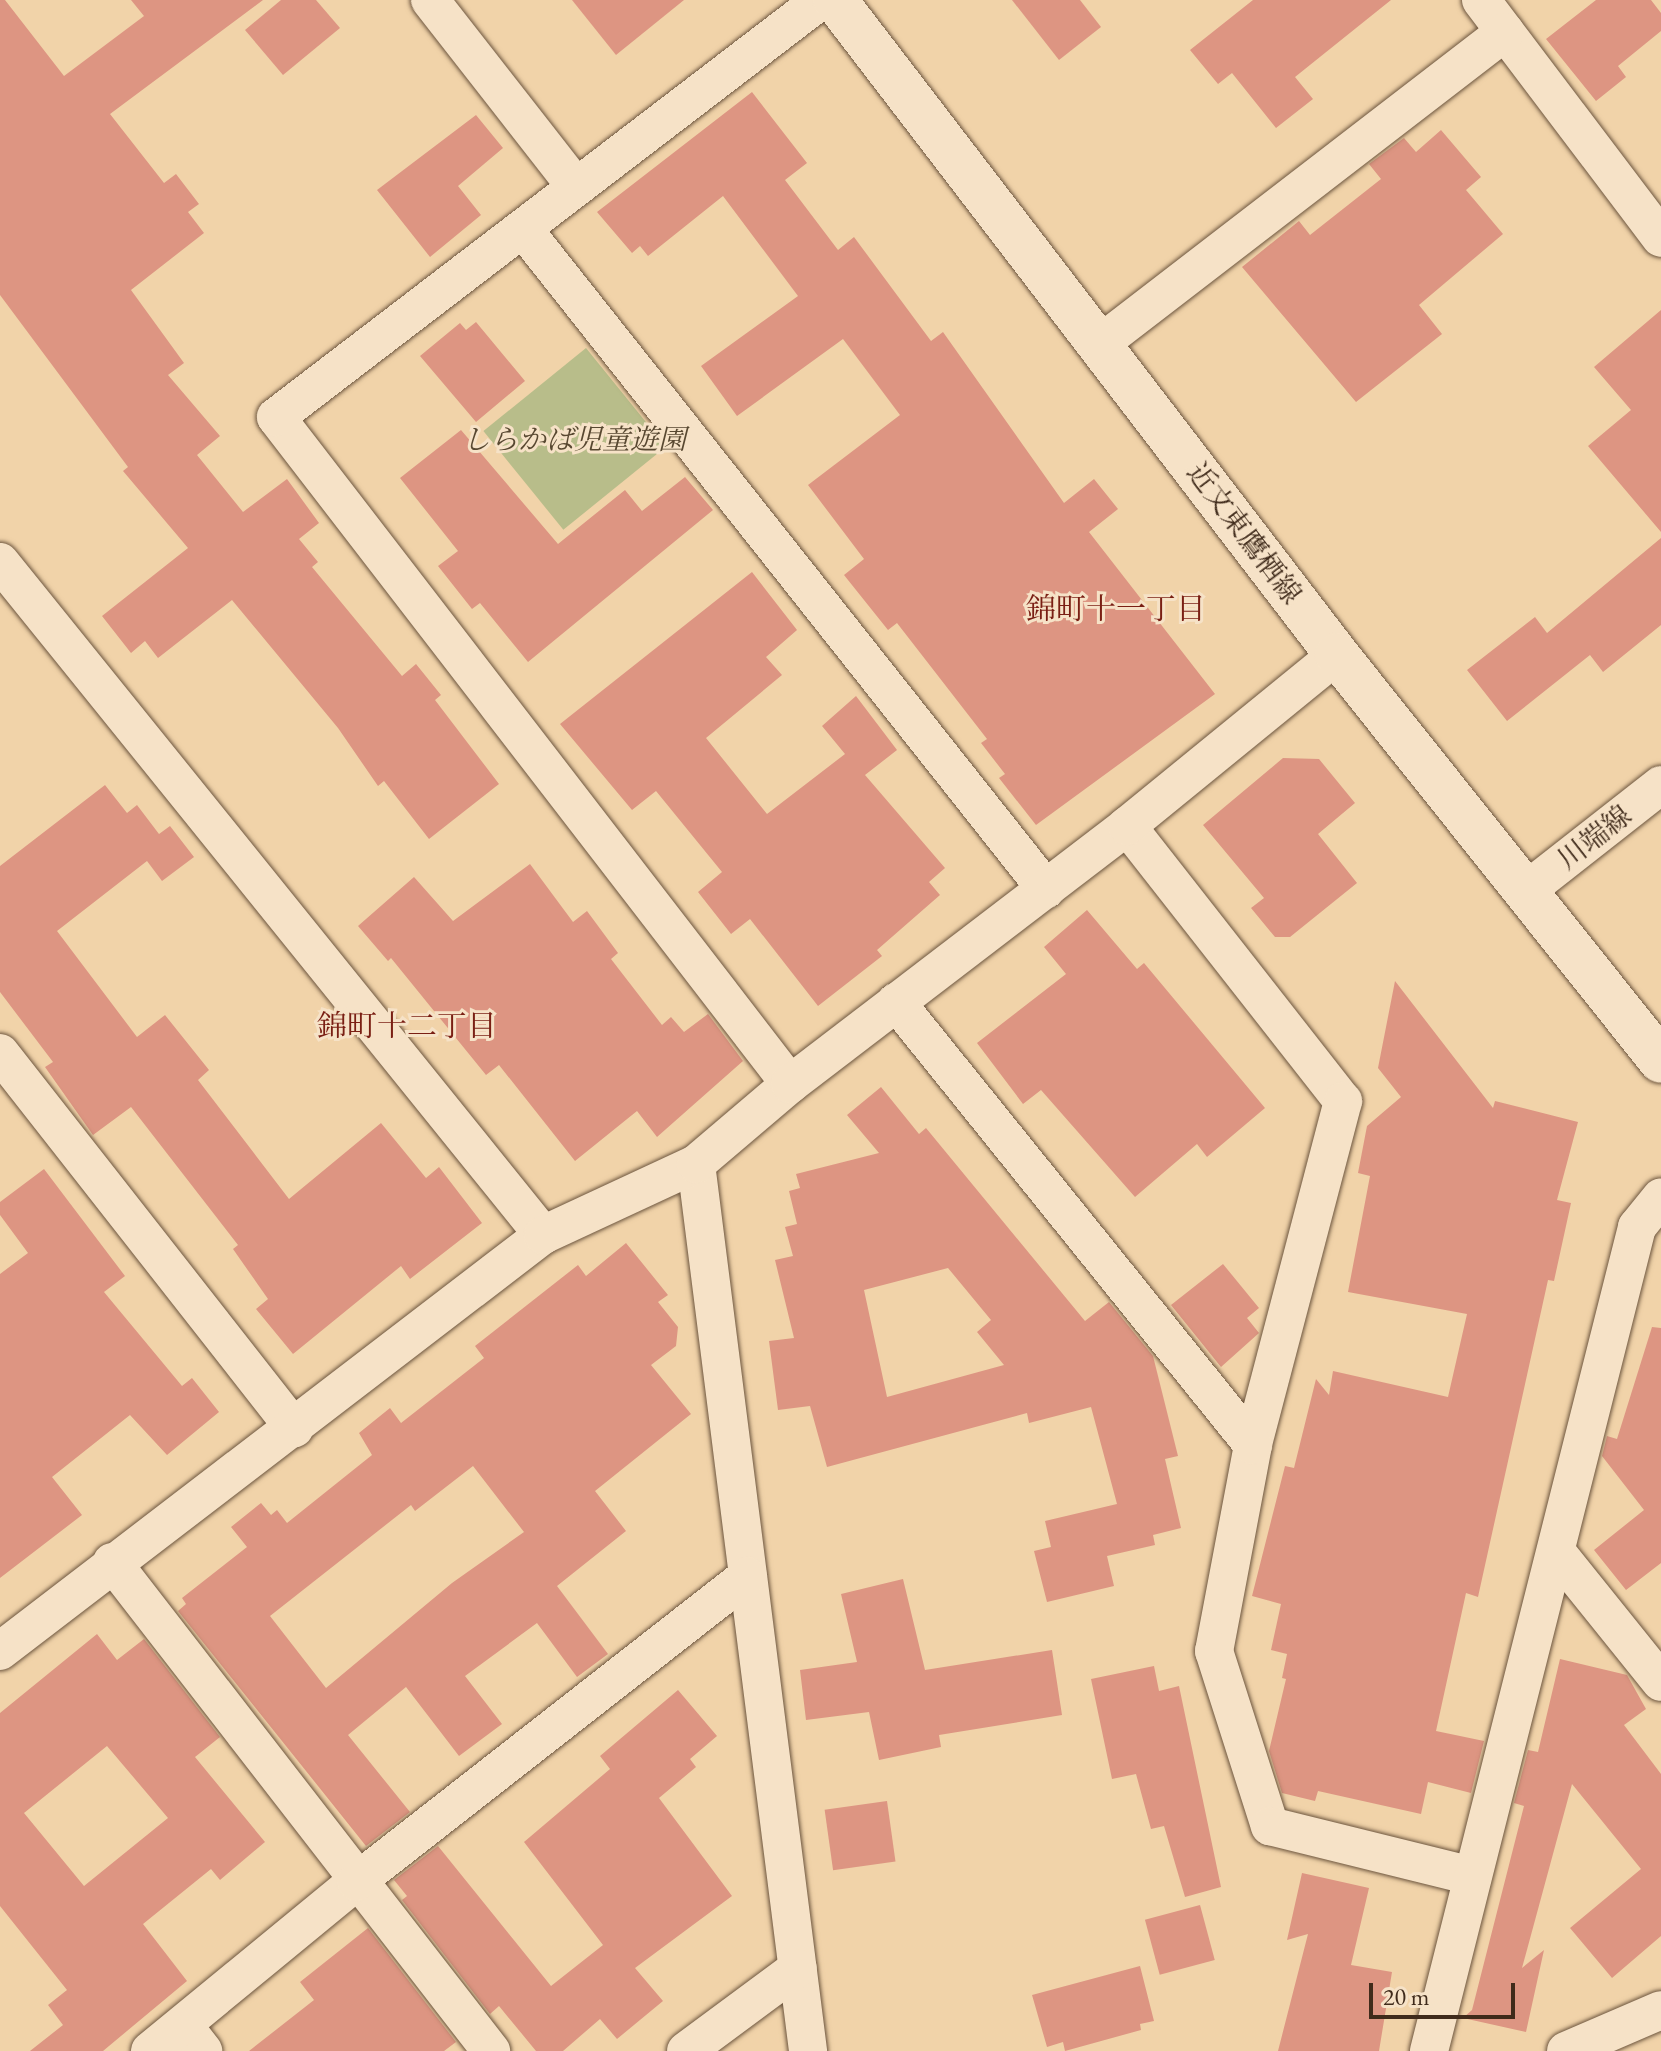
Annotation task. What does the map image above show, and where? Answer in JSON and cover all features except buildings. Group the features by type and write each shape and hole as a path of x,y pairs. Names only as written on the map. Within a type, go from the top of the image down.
{"street":[{"path":"430,0 576,187"},
{"path":"790,1084 276,417 821,0"},
{"name":"近文東鷹栖線","path":"835,0 1101,343 1337,655 1661,1061"},
{"path":"1481,0 1661,238"},
{"path":"1101,343 1505,32"},
{"path":"524,230 1046,889"},
{"path":"0,562 543,1235"},
{"path":"1,1647 294,1428 543,1235 696,1164 790,1084 1127,826 1337,655"},
{"name":"川端線","path":"1527,890 1661,785"},
{"path":"1127,826 1343,1101 1253,1445 1214,1651 1270,1826 1472,1876"},
{"path":"896,1002 1253,1445"},
{"path":"0,1053 294,1428"},
{"path":"696,1164 808,2051"},
{"path":"1429,2051 1558,1554 1637,1227 1661,1197"},
{"path":"1558,1554 1661,1682"},
{"path":"112,1562 356,1882 491,2051"},
{"path":"150,2051 193,2038 356,1882 748,1576"},
{"path":"686,2051 798,1968"},
{"path":"1566,2051 1661,2010"}],"green space":[{"name":"しらかば児童遊園","path":"586,348 666,447 563,530 483,431"}],"district":[{"name":"錦町十一丁目","path":"1116,609"},
{"name":"錦町十二丁目","path":"407,1026"}]}
